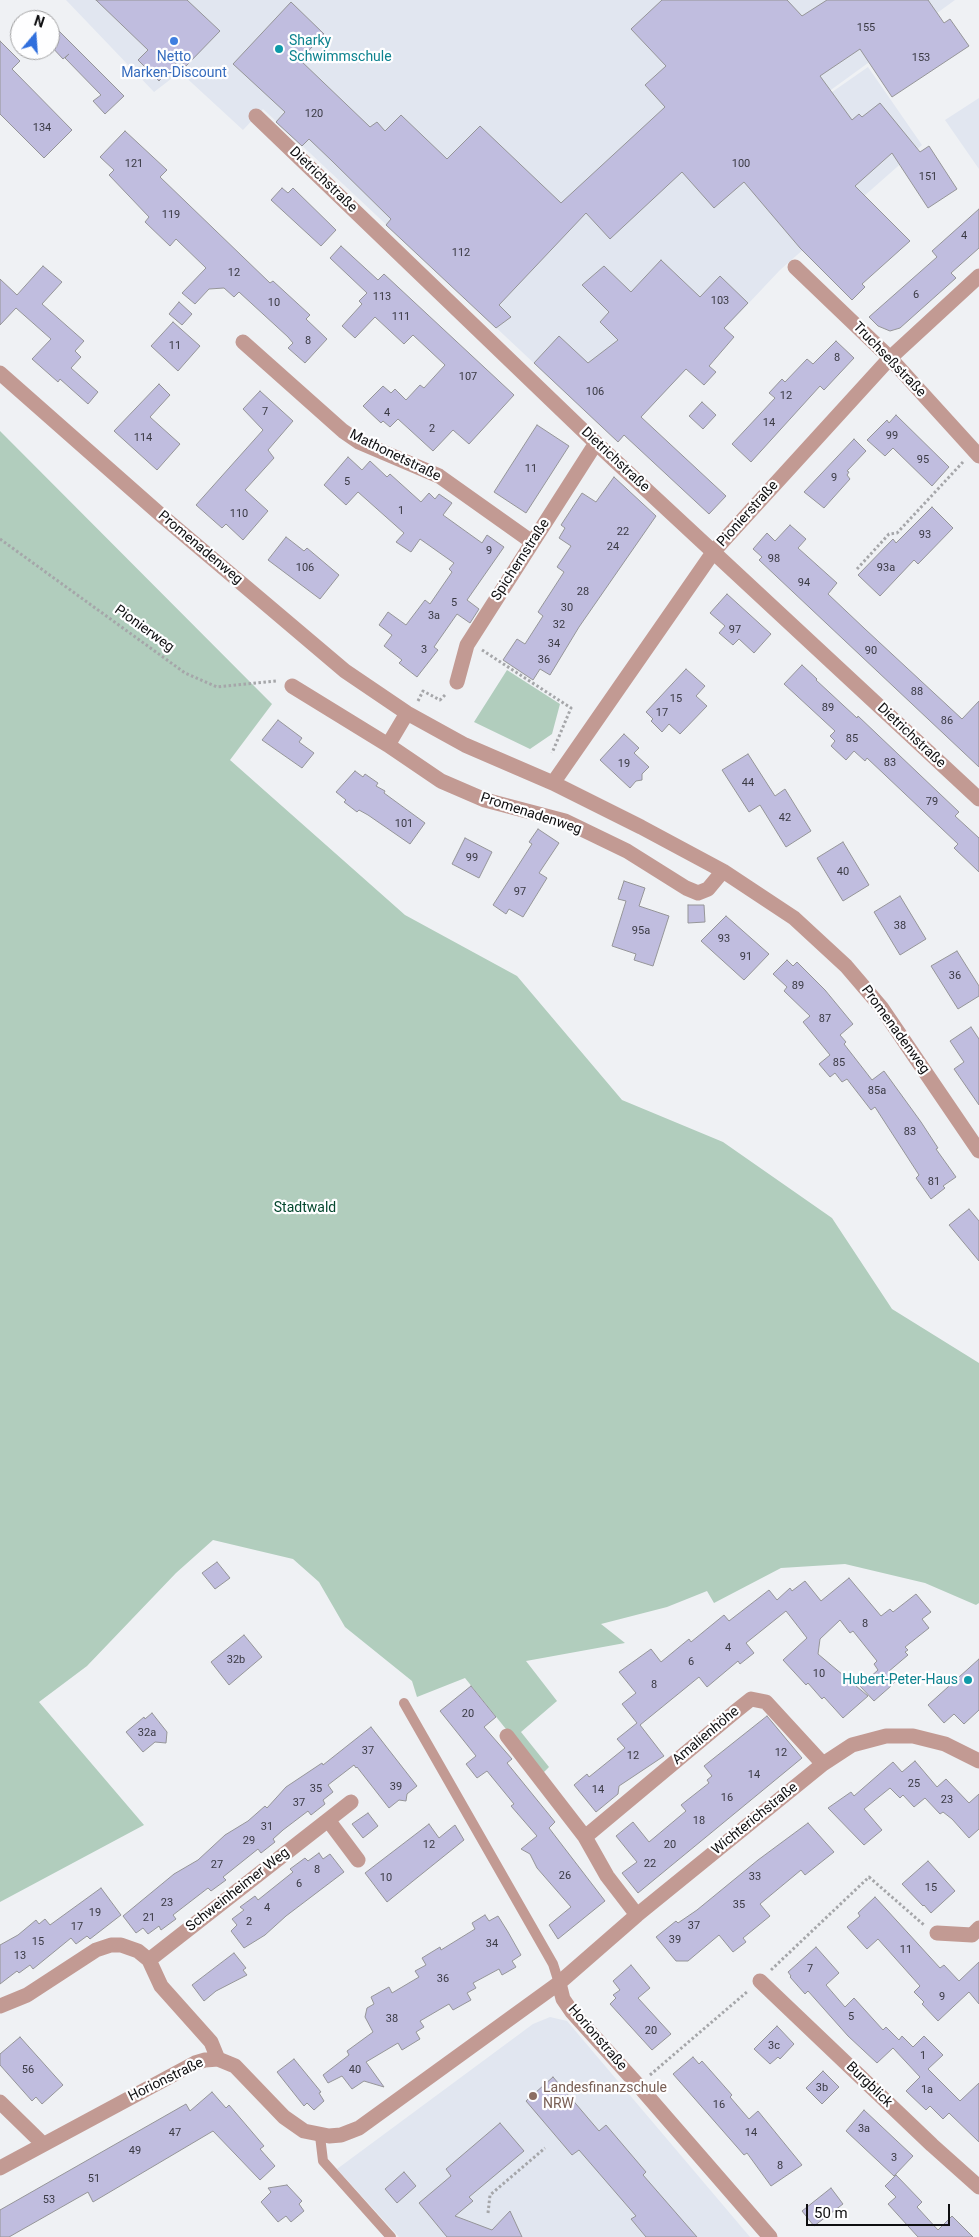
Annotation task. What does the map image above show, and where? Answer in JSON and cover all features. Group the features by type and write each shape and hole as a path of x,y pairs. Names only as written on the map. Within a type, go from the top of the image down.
{"street":[{"name":"Dietrichstraße","path":"256,116 596,443 979,799"},
{"name":"Truchseßstraße","path":"796,267 890,358 976,453"},
{"name":"Pionierstraße","path":"553,783 714,551 890,358 979,276"},
{"name":"Mathonetstraße","path":"243,342 343,431 359,442 439,476 532,542"},
{"name":"Promenadenweg","path":"0,373 162,516 345,671 409,714 465,745 553,783 641,827 723,871 794,918 846,966 881,1007 979,1151"},
{"name":"Spichernstraße","path":"457,682 467,645 596,443"},
{"name":"Promenadenweg","path":"292,686 388,745 441,782 485,800 564,821 627,851 686,888 698,893 708,889 723,871"},
{"path":"388,745 409,714"},
{"name":"Amalienhöhe","path":"585,1837 751,1699 766,1702 824,1764"},
{"path":"507,1736 585,1837 607,1876 637,1915"},
{"name":"Wichterichstraße","path":"559,1983 637,1915 824,1764 852,1746 886,1736 913,1736 945,1744 979,1761"},
{"name":"Schweinheimer Weg","path":"149,1960 351,1802"},
{"path":"328,1820 358,1860"},
{"path":"938,1933 972,1934 979,1928"},
{"path":"0,2006 27,1995 102,1948 121,1945 138,1951 149,1960 161,1986 211,2042 218,2059"},
{"name":"Burgblick","path":"760,1981 932,2146 979,2187"},
{"name":"Horionstraße","path":"0,2168 195,2063 218,2059 235,2066 284,2117 304,2131 320,2136 341,2135 359,2128 559,1983 563,1999 572,2012 638,2084 770,2237"},
{"path":"0,2102 43,2144"}],"lane":[{"path":"404,1703 553,1964 559,1983"},
{"path":"320,2136 323,2161 391,2237"}],"path":[{"path":"857,569 890,534 897,533 976,453"},
{"name":"Pionierweg","path":"0,539 185,673 217,687 278,681 292,686"},
{"path":"467,645 481,649 572,708 549,759 564,767"},
{"path":"409,714 423,691 440,700 457,682"},
{"path":"638,2084 760,1981 869,1877 923,1924"},
{"path":"488,2213 490,2195 545,2148"}],"shaded area":[{"path":"66,0 955,0 730,163 868,67 922,145 780,270 618,442 263,109 243,130 180,72 154,92"},
{"path":"979,98 979,169 945,120"},
{"name":"Landesfinanzschule NRW","path":"550,2017 567,2021 750,2237 399,2237 337,2169 533,2024"}],"green space":[{"name":"Stadtwald","path":"0,431 272,704 230,760 405,915 517,976 622,1100 723,1142 832,1218 892,1309 979,1363 979,1603 976,1605 925,1583 845,1564 781,1568 714,1603 707,1591 667,1607 601,1624 625,1643 526,1661 557,1701 521,1732 549,1767 542,1774 465,1678 417,1697 412,1681 345,1627 319,1582 293,1559 213,1540 176,1573 87,1666 39,1702 144,1825 0,1902"},
{"path":"507,670 560,704 552,734 530,749 474,722"}],"building":[{"name":"Netto Marken-Discount","path":"96,0 187,0 220,31 186,66 179,60 159,81 138,60 148,50"},
{"path":"662,0 787,0 802,16 827,0 928,0 944,23 950,19 969,46 892,97 860,49 820,76 852,120 859,114 862,117 880,103 920,152 929,146 957,189 928,208 892,153 855,186 910,241 862,284 865,287 852,300 800,248 744,182 714,208 682,172 610,239 586,213 499,305 511,317 496,328 386,225 391,219 309,139 302,146 276,122 285,112 233,64 291,2 324,34 300,60 370,127 377,122 385,131 401,115 447,159 480,126 561,203 665,107 645,85 666,66 631,29"},
{"path":"60,32 124,96 105,114 93,101 101,95 65,58 69,54 63,59 60,56"},
{"path":"0,41 10,51 10,60 20,61 12,69 72,130 44,158 0,114"},
{"path":"125,131 167,170 160,177 270,283 273,281 310,315 306,319 327,339 305,363 288,348 293,343 288,337 239,292 234,297 224,288 209,289 195,304 182,293 206,268 176,239 170,246 145,222 149,217 109,175 114,170 100,157"},
{"path":"282,188 288,193 293,188 336,230 321,246 271,200"},
{"path":"979,209 979,248 951,273 956,278 900,328 890,331 878,326 869,317 937,257 932,251"},
{"path":"341,246 378,280 384,274 514,395 469,444 453,430 433,451 398,419 390,427 383,421 381,423 363,406 383,386 391,393 395,389 406,400 420,385 424,388 445,365 413,335 404,344 375,317 355,338 342,326 362,304 359,301 367,293 330,258"},
{"path":"661,260 700,297 720,276 748,303 724,328 734,337 709,366 716,372 704,385 686,369 641,417 726,496 709,514 624,435 618,442 534,363 559,336 588,363 618,340 600,322 609,312 582,285 604,266 631,292"},
{"path":"43,266 62,282 42,304 84,341 75,351 81,357 71,368 98,392 88,404 60,379 58,382 32,359 51,339 16,308 0,325 0,279 17,295"},
{"path":"179,302 192,314 182,325 169,314"},
{"path":"173,322 200,346 178,371 151,346"},
{"path":"836,341 854,358 824,390 820,386 751,462 732,444 775,398 769,393 782,379 785,382 807,359 813,364"},
{"path":"159,384 170,395 150,417 180,444 157,470 114,431"},
{"path":"260,391 293,421 268,450 274,458 245,490 268,511 243,540 226,524 222,528 196,505 263,430 243,409"},
{"path":"702,402 716,415 703,429 689,416"},
{"path":"896,415 949,467 932,486 893,448 885,456 867,440 887,420 889,423"},
{"path":"537,425 569,446 526,513 494,492"},
{"path":"854,439 866,451 847,471 849,472 847,475 850,479 824,508 804,492"},
{"path":"348,457 362,470 370,461 387,477 390,474 421,502 429,493 435,499 439,494 452,503 443,515 482,543 487,535 504,547 467,600 479,609 470,623 457,614 434,647 438,650 417,677 399,663 402,660 384,646 392,635 379,625 388,612 406,625 425,600 430,604 452,572 449,569 454,563 420,539 411,552 396,542 404,533 358,492 346,505 324,485"},
{"path":"614,477 656,516 579,627 550,675 540,669 533,680 503,660 517,639 525,644 543,616 538,612 564,572 557,567 571,546 559,538 565,528 561,525 582,493 596,502"},
{"path":"932,507 953,528 918,564 914,560 880,596 858,575 893,539 896,543"},
{"path":"790,525 806,539 798,548 837,583 828,594 865,629 962,719 979,701 979,767 759,560 762,557 753,549 767,533 775,541"},
{"path":"286,537 304,551 307,548 339,575 320,599 268,560"},
{"path":"727,594 771,634 754,653 739,639 733,645 719,633 725,626 710,613"},
{"path":"802,665 959,812 955,816 979,838 979,872 954,848 958,844 867,758 865,761 854,751 846,760 831,746 835,741 830,736 835,731 784,684"},
{"path":"686,669 705,686 696,696 707,706 680,734 669,724 662,732 651,721 653,719 646,712"},
{"path":"278,720 302,738 299,742 314,753 302,768 262,740"},
{"path":"624,734 639,748 634,753 649,767 642,774 642,780 636,781 630,788 600,760"},
{"path":"748,754 775,796 785,789 811,831 786,847 760,805 749,812 722,770"},
{"path":"355,771 363,777 365,774 378,783 376,786 385,791 384,793 425,823 410,844 368,815 359,810 357,812 344,802 346,800 336,792"},
{"path":"538,829 559,843 539,873 547,878 523,917 509,909 506,914 493,905 532,844 529,842"},
{"path":"465,838 492,852 479,878 452,864"},
{"path":"843,842 869,885 843,901 817,858"},
{"path":"624,881 645,888 639,906 669,916 653,966 634,960 636,954 612,946 626,901 618,899"},
{"path":"900,896 926,939 900,955 874,912"},
{"path":"688,905 704,905 705,922 688,923"},
{"path":"726,916 769,954 744,980 701,941"},
{"path":"957,951 979,986 979,996 958,1009 931,966"},
{"path":"787,960 793,966 797,962 825,990 853,1024 840,1035 846,1042 844,1044 872,1080 884,1071 921,1122 938,1148 936,1149 956,1177 943,1186 945,1188 931,1199 916,1178 919,1175 875,1107 871,1110 847,1079 842,1082 835,1073 830,1077 819,1064 830,1055 803,1022 810,1016 784,991 787,987 773,974"},
{"path":"971,1027 979,1039 979,1105 954,1069 964,1062 950,1041"},
{"path":"969,1209 979,1221 979,1261 949,1225"},
{"path":"217,1562 230,1578 215,1589 202,1573"},
{"path":"849,1578 881,1616 890,1609 893,1612 916,1594 931,1612 922,1619 929,1628 905,1647 908,1650 905,1652 908,1655 888,1672 898,1679 891,1686 874,1701 860,1686 878,1670 874,1664 877,1661 853,1631 850,1633 840,1620 820,1639 818,1654 868,1696 843,1718 824,1697 822,1699 808,1683 806,1685 783,1660 807,1638 786,1611 746,1643 754,1653 740,1664 738,1661 707,1687 699,1677 640,1725 664,1756 619,1786 618,1794 596,1812 574,1785 587,1774 589,1777 625,1748 617,1739 637,1723 622,1704 636,1693 619,1672 651,1649 661,1662 689,1639 691,1642 724,1615 729,1621 769,1590 777,1600 790,1588 792,1591 805,1581 821,1601"},
{"path":"244,1635 262,1657 229,1685 211,1662"},
{"name":"Hubert-Peter-Haus","path":"979,1659 979,1710 964,1724 954,1714 944,1723 928,1705"},
{"path":"471,1686 496,1717 484,1727 512,1759 507,1763 555,1822 549,1828 605,1901 558,1939 549,1925 571,1907 537,1868 530,1854 521,1849 537,1836 511,1806 514,1804 487,1771 477,1778 466,1764 476,1756 440,1711"},
{"path":"152,1713 167,1732 166,1743 155,1742 143,1752 126,1732"},
{"path":"767,1716 802,1758 638,1893 622,1873 637,1862 616,1836 633,1822 649,1842 686,1811 681,1805 709,1783 707,1780 712,1776 704,1766"},
{"path":"371,1727 417,1786 407,1794 406,1801 399,1800 389,1808 354,1765 328,1785 333,1792 323,1800 325,1804 311,1815 308,1811 283,1830 273,1839 275,1842 261,1853 258,1849 223,1877 226,1880 211,1891 208,1888 173,1915 176,1919 161,1930 159,1926 148,1934 143,1928 136,1933 123,1916 174,1874 198,1860 225,1835 248,1821 265,1806 267,1808 286,1787 322,1763 323,1765"},
{"path":"915,1761 937,1787 946,1779 969,1803 979,1794 979,1829 969,1838 952,1819 943,1812 940,1814 925,1798 914,1807 903,1795 900,1798 890,1788 864,1809 882,1830 864,1845 828,1808 851,1792 854,1796 893,1762 902,1772"},
{"path":"368,1813 378,1826 363,1838 352,1824"},
{"path":"808,1823 834,1852 805,1875 801,1870 760,1904 770,1916 743,1938 746,1942 733,1952 719,1935 688,1961 676,1961 656,1937 676,1921 678,1923 697,1910 758,1860"},
{"path":"429,1824 439,1838 455,1825 464,1840 387,1902 365,1873"},
{"path":"319,1853 323,1859 330,1854 344,1872 286,1916 265,1935 244,1948 231,1931 237,1925 232,1919 244,1910 240,1907 255,1896 258,1900 293,1872 290,1869 305,1858 308,1861"},
{"path":"928,1861 955,1891 931,1913 902,1884"},
{"path":"101,1888 121,1915 90,1939 87,1936 76,1944 71,1938 33,1969 30,1965 19,1973 17,1971 0,1984 0,1945 18,1935 36,1920 39,1924 45,1919 50,1925"},
{"path":"875,1897 940,1968 944,1965 959,1981 979,1962 979,2004 969,1992 938,2021 914,1992 920,1986 878,1939 867,1949 847,1927 860,1916 858,1913"},
{"path":"485,1915 489,1921 498,1916 508,1932 521,1955 512,1961 516,1967 502,1975 499,1969 473,1983 476,1988 467,1993 471,2000 453,2010 449,2004 420,2021 424,2027 416,2032 420,2039 402,2050 398,2043 366,2062 384,2087 364,2081 352,2089 342,2076 328,2083 323,2075 349,2055 347,2051 373,2032 365,2017 367,2008 374,2004 371,1997 389,1987 392,1993 419,1977 415,1971 426,1965 422,1958 440,1947 441,1950 475,1929 472,1923"},
{"path":"816,1947 839,1973 826,1985 845,2007 854,1998 883,2030 886,2027 899,2040 902,2036 913,2047 924,2036 943,2055 928,2069 960,2101 979,2083 979,2142 949,2113 943,2119 930,2106 926,2110 906,2091 920,2077 893,2048 877,2063 848,2036 808,1991 805,1994 790,1977 788,1972"},
{"path":"234,1953 246,1968 243,1970 247,1975 216,1991 204,2001 192,1985"},
{"path":"631,1965 650,1988 638,1998 671,2034 652,2050 610,2004 616,1998 613,1995 620,1990 613,1981"},
{"path":"777,2026 794,2044 780,2059 778,2057 770,2064 754,2049"},
{"path":"20,2037 63,2085 42,2104 36,2097 32,2101 0,2065 0,2054"},
{"path":"693,2057 699,2064 702,2061 732,2095 730,2097 749,2119 758,2111 802,2165 771,2186 747,2153 744,2155 673,2074"},
{"path":"294,2059 321,2092 319,2093 324,2101 314,2110 307,2103 304,2106 277,2072"},
{"path":"823,2071 839,2087 822,2104 806,2088"},
{"path":"553,2077 599,2131 606,2125 646,2172 643,2175 697,2237 646,2237 631,2219 636,2216 579,2150 572,2155 526,2101"},
{"path":"212,2092 226,2108 229,2105 264,2146 260,2149 275,2166 260,2180 213,2131 93,2202 88,2192 9,2237 0,2237 0,2210 186,2104 190,2111"},
{"path":"864,2110 913,2156 894,2176 846,2131"},
{"path":"500,2123 524,2151 469,2197 473,2201 455,2216 492,2230 510,2211 522,2237 447,2237 419,2203 451,2176 446,2169"},
{"path":"404,2172 416,2186 397,2203 385,2189"},
{"path":"896,2175 922,2202 917,2207 938,2230 952,2216 973,2237 918,2237 888,2204 896,2197 885,2186"},
{"path":"287,2185 302,2201 299,2204 304,2211 291,2222 286,2216 278,2222 261,2202 271,2192 268,2188"},
{"path":"831,2188 843,2204 814,2226 802,2211"}],"place":[{"name":"Netto Marken-Discount","path":"174,41"},
{"name":"Sharky Schwimmschule","path":"279,49"},
{"name":"Hubert-Peter-Haus","path":"968,1680"},
{"name":"Landesfinanzschule NRW","path":"533,2096"}]}
